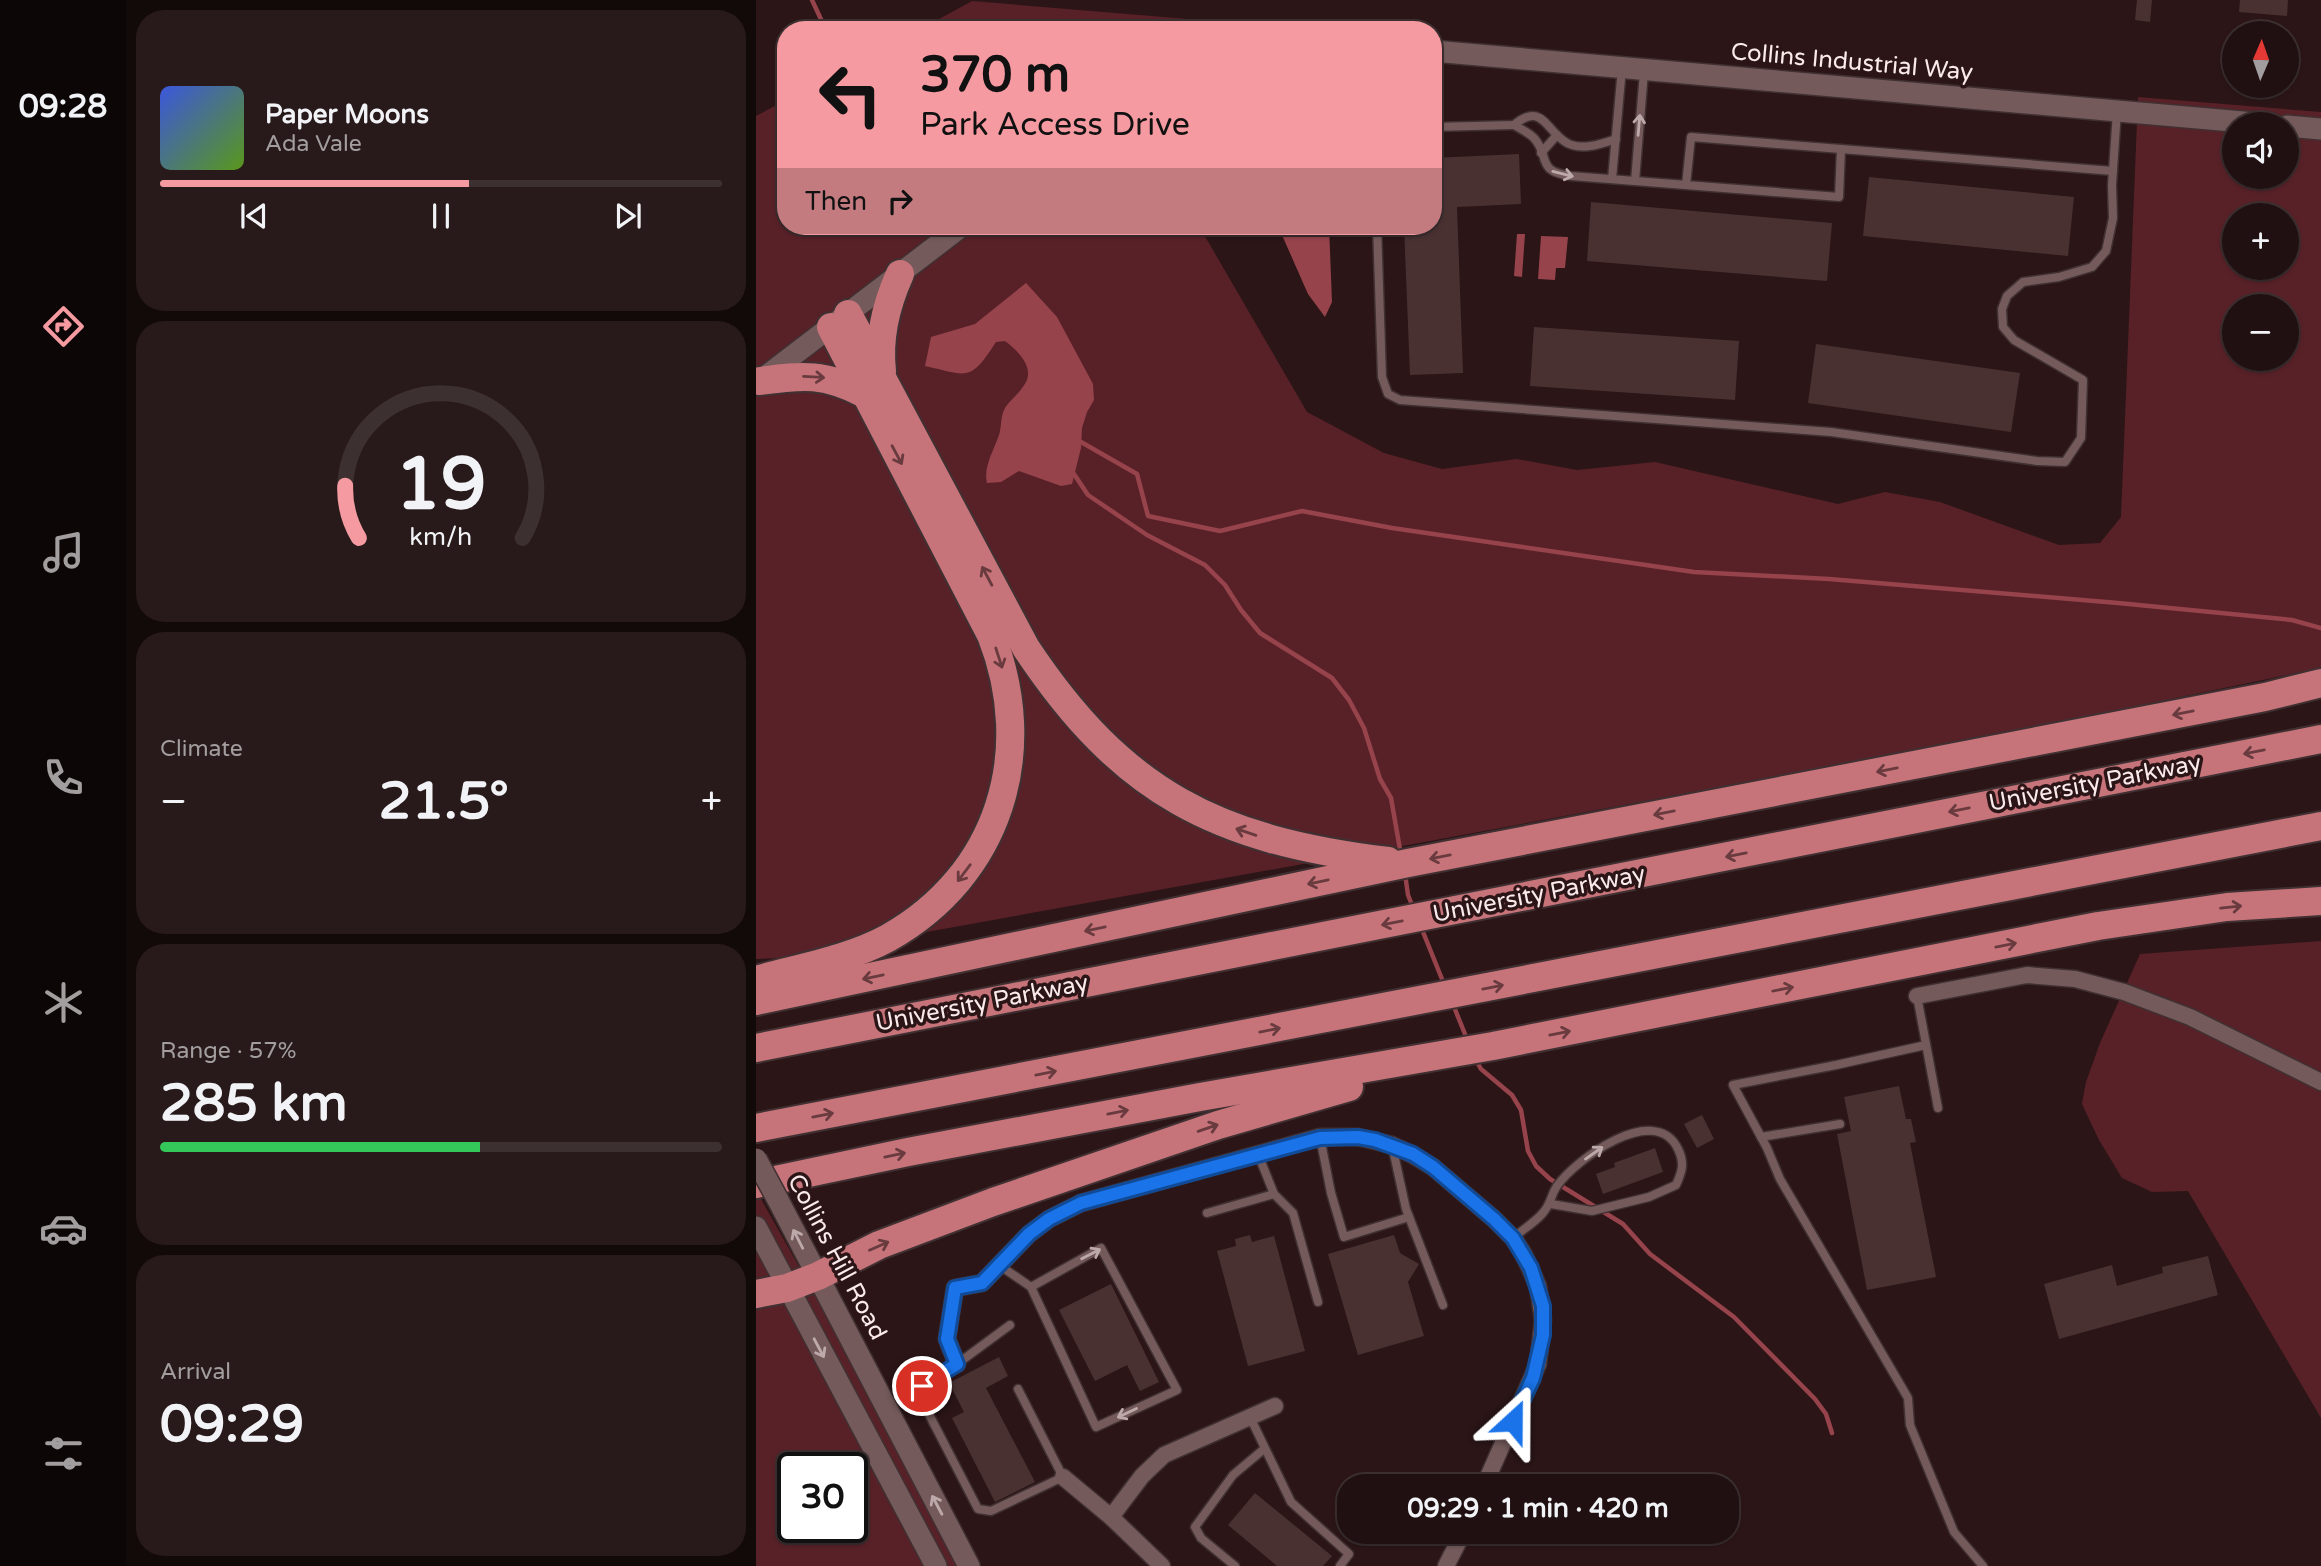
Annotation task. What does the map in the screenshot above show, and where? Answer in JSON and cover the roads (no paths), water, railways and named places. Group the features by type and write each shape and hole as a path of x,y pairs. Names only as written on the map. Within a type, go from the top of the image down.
{"highway":[{"path":"900,274 882,328 874,387 1026,648 1080,721 1115,757 1144,780 1212,819 1249,834 1322,851 1408,863"},
{"path":"756,980 854,953 886,939 916,920 950,889 973,860 1000,807 1007,780 1011,720 1005,676 999,656 874,387 839,320"},
{"path":"758,383 793,377 824,377 874,387"},
{"path":"756,1001 1408,863 2265,697 2321,682"},
{"name":"University Parkway","path":"756,1048 2321,739"},
{"path":"756,1128 2321,826"},
{"path":"767,1192 908,1152 1186,1099 1493,1046 2098,926 2227,907 2321,901"},
{"path":"756,1294 787,1288 818,1276 879,1245 993,1202 1218,1125 1493,1046"}],"street":[{"name":"Collins Industrial Way","path":"1442,52 2222,120"},
{"path":"2299,127 2321,129"},
{"path":"758,383 950,235"},
{"path":"1917,996 2027,975 2075,979 2123,992 2190,1017 2321,1082"},
{"path":"957,1364 947,1339 955,1288 982,1283 1029,1234 1049,1219 1081,1203 1320,1138 1358,1137 1392,1144 1433,1167 1494,1219 1513,1238 1531,1268 1538,1286 1543,1306 1543,1335 1533,1378 1489,1474"},
{"name":"Collins Hill Road","path":"756,1159 767,1192 818,1276 969,1566"},
{"path":"756,1227 936,1566"},
{"path":"1111,1517 1142,1476 1164,1454 1275,1406"},
{"path":"1063,1476 1162,1566"},
{"path":"1446,1566 1457,1544"}],"lane":[{"path":"1612,179 1616,139 1633,69"},
{"path":"1633,69 1635,181"},
{"path":"1377,235 1382,377 1388,394 1400,400 1831,432 2037,461 2065,462 2081,438 2083,380 2014,340 2003,327 2002,309 2007,296 2023,282 2059,277 2092,267 2106,251 2113,218 2117,111"},
{"path":"1514,125 1524,117 1536,116 1546,121 1569,144 1584,147 1616,139"},
{"path":"1442,127 1514,125 1533,137 1549,169 1559,174 1839,197 1841,149"},
{"path":"1541,153 1558,135"},
{"path":"1686,185 1691,137 2113,172"},
{"path":"1917,996 1938,1108"},
{"path":"1926,1045 1733,1085 1780,1179 1908,1398 1910,1425 1954,1532 1983,1566"},
{"path":"1761,1137 1840,1124"},
{"path":"1513,1238 1539,1218 1551,1204 1555,1188 1594,1151 1629,1134 1648,1130 1666,1136 1678,1148 1683,1169 1676,1185 1649,1197 1592,1211 1551,1204"},
{"path":"1320,1138 1331,1193 1344,1237 1409,1217"},
{"path":"1392,1144 1409,1217 1443,1305"},
{"path":"1258,1154 1274,1194 1293,1213 1318,1302"},
{"path":"1207,1213 1274,1194"},
{"path":"999,1265 1031,1287 1096,1427 1177,1390 1101,1248 1031,1287"},
{"path":"1010,1325 922,1386 920,1397 978,1509 991,1511 1063,1476 1018,1389"},
{"path":"1250,1417 1292,1502 1349,1555 1340,1566"},
{"path":"1235,1566 1201,1538 1195,1527 1233,1475 1264,1449"}],"waterway":[{"path":"812,0 822,21"},
{"path":"1081,442 1137,474 1148,516 1220,531 1302,511 1392,528 1694,572 1829,579 2118,603 2292,620 2321,628"},
{"path":"1074,474 1088,495 1147,535 1205,565 1225,585 1260,633 1332,678 1349,700 1364,728 1380,779 1391,798 1401,855"},
{"path":"1405,874 1408,895 1414,910"},
{"path":"1421,927 1444,984"},
{"path":"1452,1002 1467,1039"},
{"path":"1476,1060 1481,1069 1512,1095 1521,1110 1528,1151 1536,1166 1550,1179 1623,1224 1650,1254 1734,1317 1815,1399 1826,1414 1832,1433"}]}
